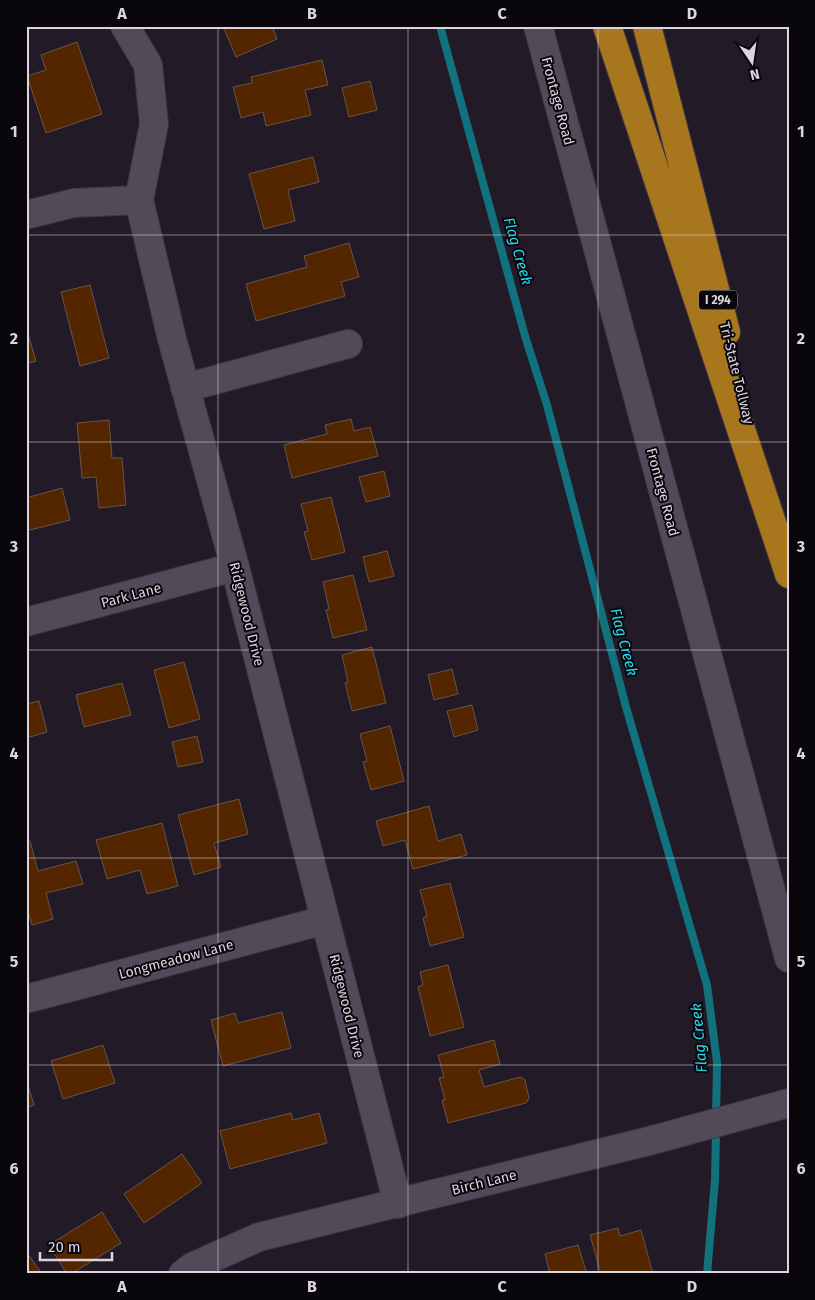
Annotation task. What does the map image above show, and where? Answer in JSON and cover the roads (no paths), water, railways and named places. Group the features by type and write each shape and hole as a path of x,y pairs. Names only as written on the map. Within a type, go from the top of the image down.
{"highway":[{"path":"607,26 789,574"},
{"name":"Tri-State Tollway","path":"647,26 789,574"}],"street":[{"name":"Ridgewood Drive","path":"125,26 148,66 154,124 139,200 185,388 235,567 398,1204"},
{"name":"Frontage Road","path":"538,26 789,958"},
{"path":"26,216 74,203 139,200"},
{"path":"185,388 348,344"},
{"name":"Park Lane","path":"26,622 235,567"},
{"name":"Longmeadow Lane","path":"26,999 325,920"},
{"name":"Birch Lane","path":"183,1274 192,1267 260,1237 398,1204 782,1106"}],"waterway":[{"name":"Flag Creek","path":"440,26 525,336 547,405 626,707 707,985 717,1062 716,1117"},
{"name":"Flag Creek","path":"707,1274 715,1180 716,1129"}]}
